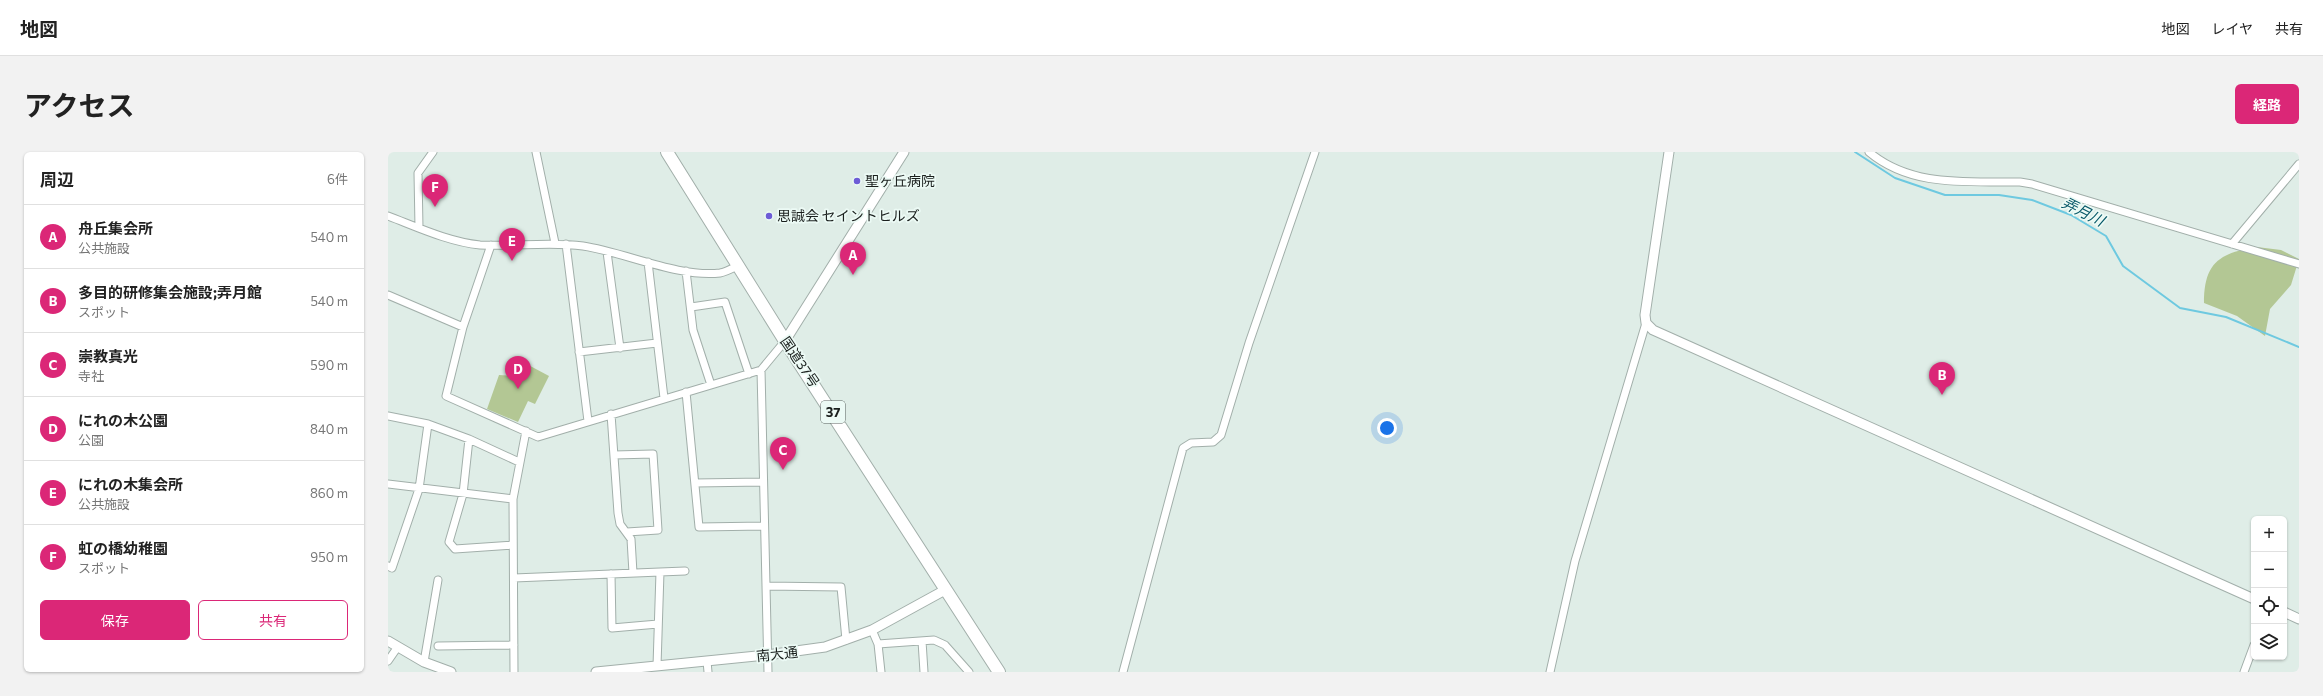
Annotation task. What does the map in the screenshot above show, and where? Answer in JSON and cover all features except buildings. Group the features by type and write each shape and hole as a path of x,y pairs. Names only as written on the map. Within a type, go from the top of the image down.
{"highway":[{"name":"国道37号","path":"667,152 739,265 785,341 999,672"}],"street":[{"path":"419,228 418,173 433,152"},
{"path":"536,152 555,242"},
{"path":"491,245 463,327 446,396 538,437 761,370 785,341 904,152"},
{"path":"1123,672 1183,448 1191,443 1213,442 1221,435 1250,343 1315,152"},
{"path":"1550,672 1575,561 1646,323 1646,304 1668,152"},
{"path":"1870,152 1890,167 1910,175 1938,181 2020,182 2032,184 2270,254 2299,264"},
{"path":"2232,244 2299,164"},
{"path":"388,216 462,242 491,245 555,242 607,252 686,271 721,273 739,265"},
{"path":"566,244 588,421"},
{"path":"607,252 620,348"},
{"path":"648,262 664,398"},
{"path":"686,271 693,330 711,385"},
{"path":"388,295 463,327"},
{"path":"690,307 725,302 749,374"},
{"path":"1646,323 1660,334 2251,598"},
{"path":"579,352 658,343"},
{"path":"761,370 768,672"},
{"path":"686,392 699,527 764,526"},
{"path":"611,414 618,513 620,524 631,539 633,573"},
{"path":"388,416 428,424 468,439 519,462"},
{"path":"388,566 392,568 419,489 428,424"},
{"path":"514,672 514,499 519,462 526,431"},
{"path":"468,439 463,494 450,542 455,549 513,545"},
{"path":"614,455 653,454 658,530 627,532"},
{"path":"695,483 764,482"},
{"path":"388,484 419,489 514,499"},
{"path":"514,578 685,571"},
{"path":"657,666 660,572"},
{"path":"611,574 612,628 658,624"},
{"path":"424,662 438,580"},
{"path":"766,586 841,587 846,640"},
{"name":"南大通","path":"596,672 767,655 811,649 846,640 872,630 945,590"},
{"path":"2287,613 2299,619"},
{"path":"872,630 878,644 881,672"},
{"path":"878,644 934,640 945,645 969,672"},
{"path":"388,641 397,648 424,662 451,672"},
{"path":"922,641 924,672"},
{"path":"438,646 514,645"},
{"path":"388,661 397,648"},
{"path":"2244,672 2251,653"},
{"path":"707,661 708,672"}],"green space":[{"path":"2257,247 2281,250 2299,259 2291,285 2270,309 2265,336 2237,316 2204,303 2207,278 2216,262 2233,253 2244,249"},
{"path":"519,360 549,376 535,404 528,401 518,422 487,409 499,375 512,376"}],"waterway":[{"name":"弄月川","path":"1855,152 1895,178 1945,195 1999,195 2032,200 2071,215 2106,236 2123,266 2180,308 2226,317 2299,347"}],"place":[{"name":"聖ヶ丘病院","path":"857,181"},
{"name":"虹の橋幼稚園","path":"435,207"},
{"name":"思誠会 セイントヒルズ","path":"769,216"},
{"name":"にれの木集会所","path":"512,261"},
{"name":"舟丘集会所","path":"853,275"},
{"name":"にれの木公園","path":"518,389"},
{"name":"多目的研修集会施設;弄月館","path":"1942,395"},
{"name":"崇教真光","path":"783,470"}]}
